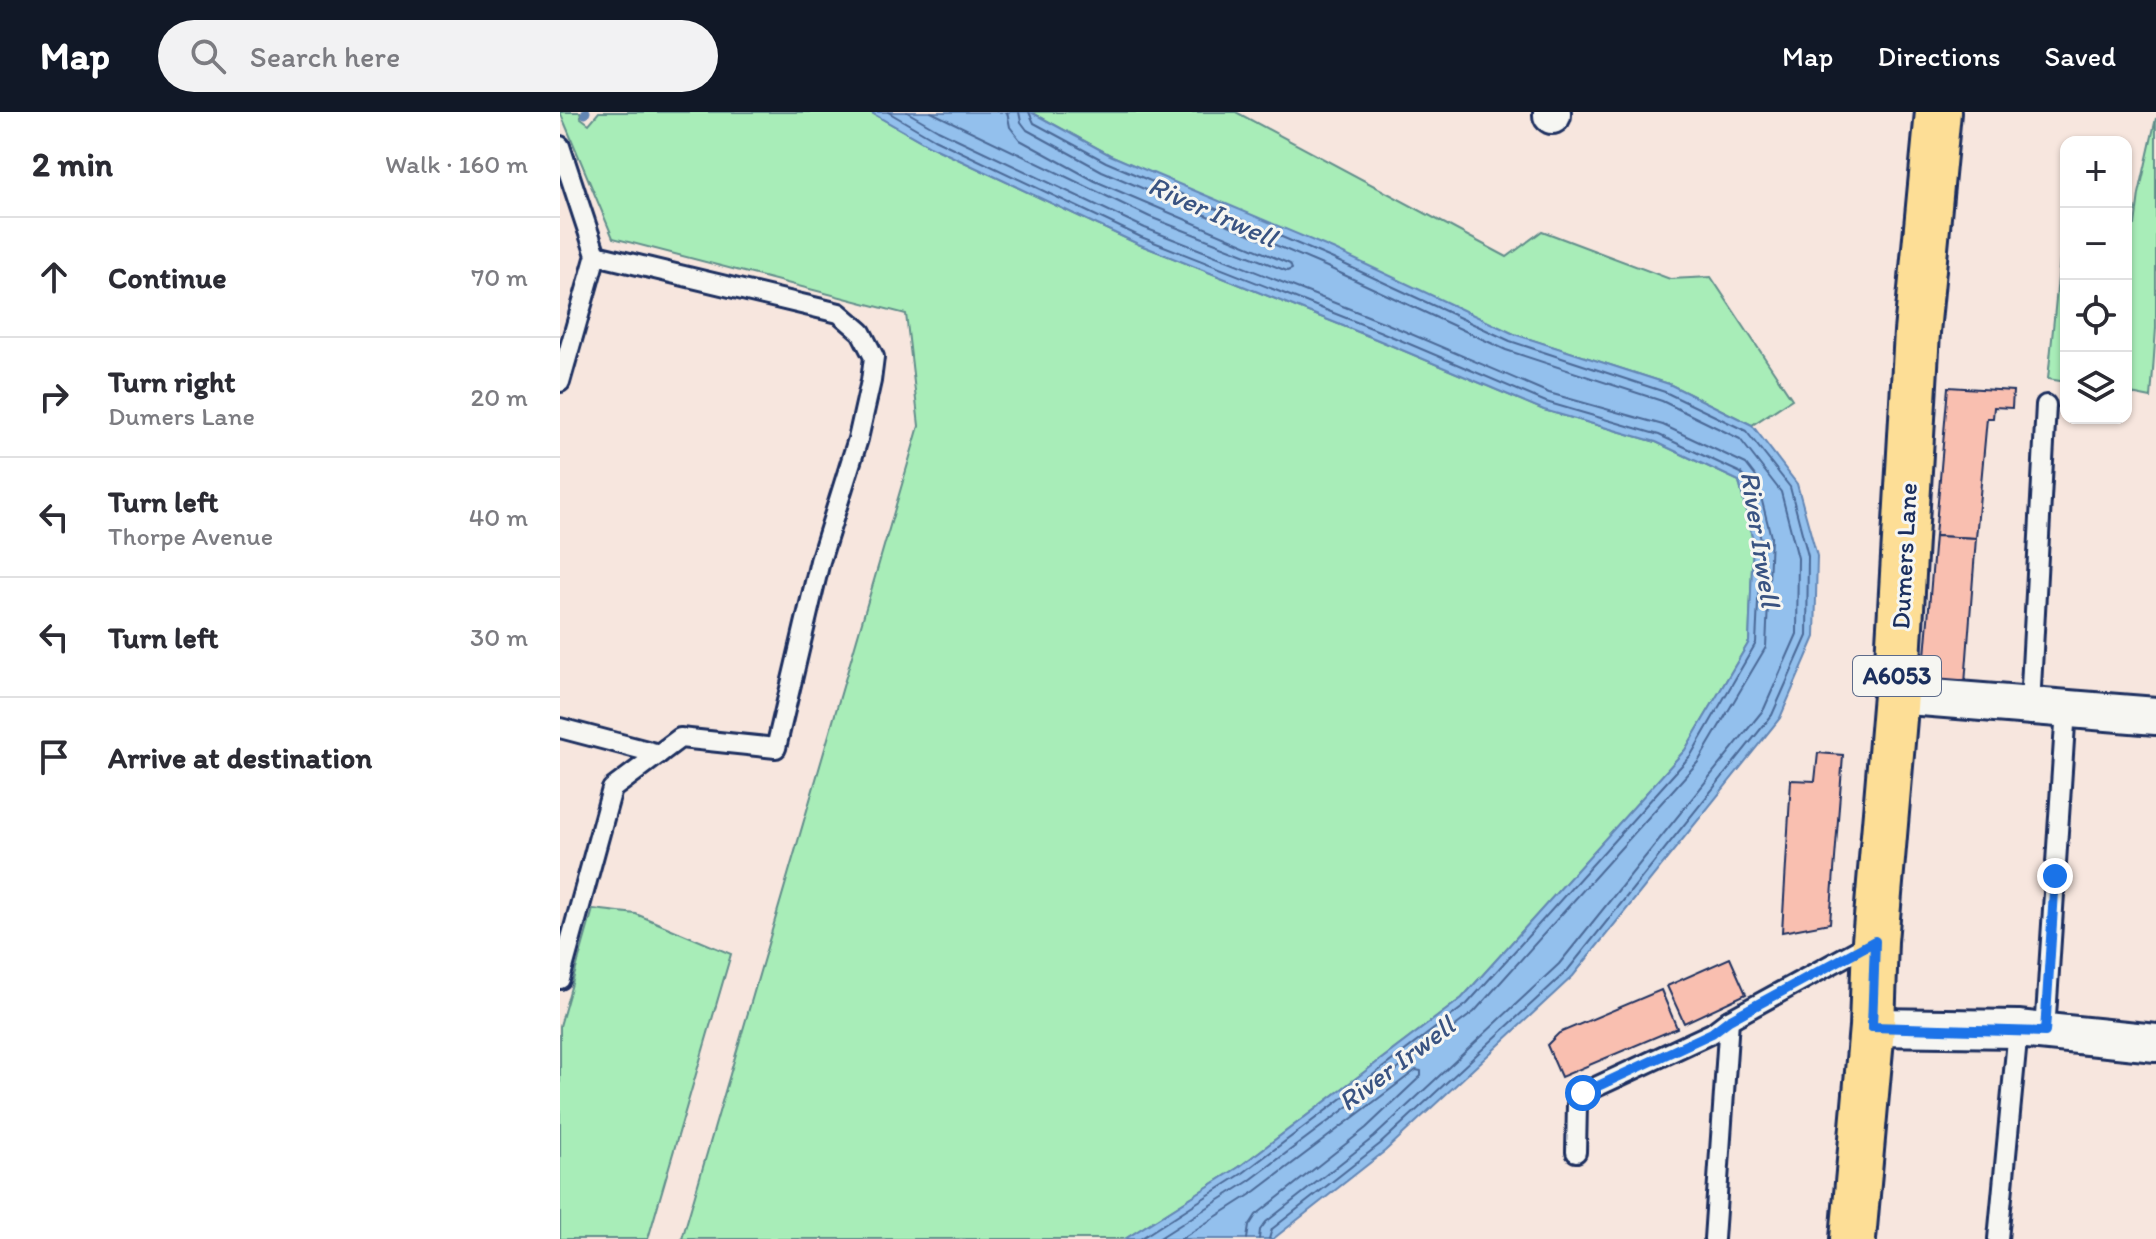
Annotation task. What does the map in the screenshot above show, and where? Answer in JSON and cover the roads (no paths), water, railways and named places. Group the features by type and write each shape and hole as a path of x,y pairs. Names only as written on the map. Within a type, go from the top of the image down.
{"main road":[{"name":"Dumers Lane","path":"1853,1239 1896,695 1917,332 1938,112"}],"street":[{"path":"1896,695 2156,716"},
{"path":"1872,1027 2032,1031 2156,1043"}],"lane":[{"path":"560,146 596,255 560,382"},
{"path":"560,979 612,789 680,738 776,748 820,561 858,439 874,357 861,332 839,313 596,255"},
{"path":"2030,706 2046,405"},
{"path":"1998,1239 2032,1031 2066,709"},
{"path":"560,728 659,754"},
{"path":"1576,1152 1577,1104 1583,1093 1712,1033 1729,1020 1875,941"},
{"path":"1714,1239 1729,1020"}],"water":[{"name":"River Irwell","path":"870,112 1031,112 1110,155 1335,250 1514,334 1669,384 1752,425 1797,484 1817,556 1815,637 1780,718 1573,976 1385,1151 1273,1239 1125,1239 1239,1167 1462,998 1685,750 1749,642 1753,541 1739,481 1656,442 1544,410 1138,244 930,146"}]}
